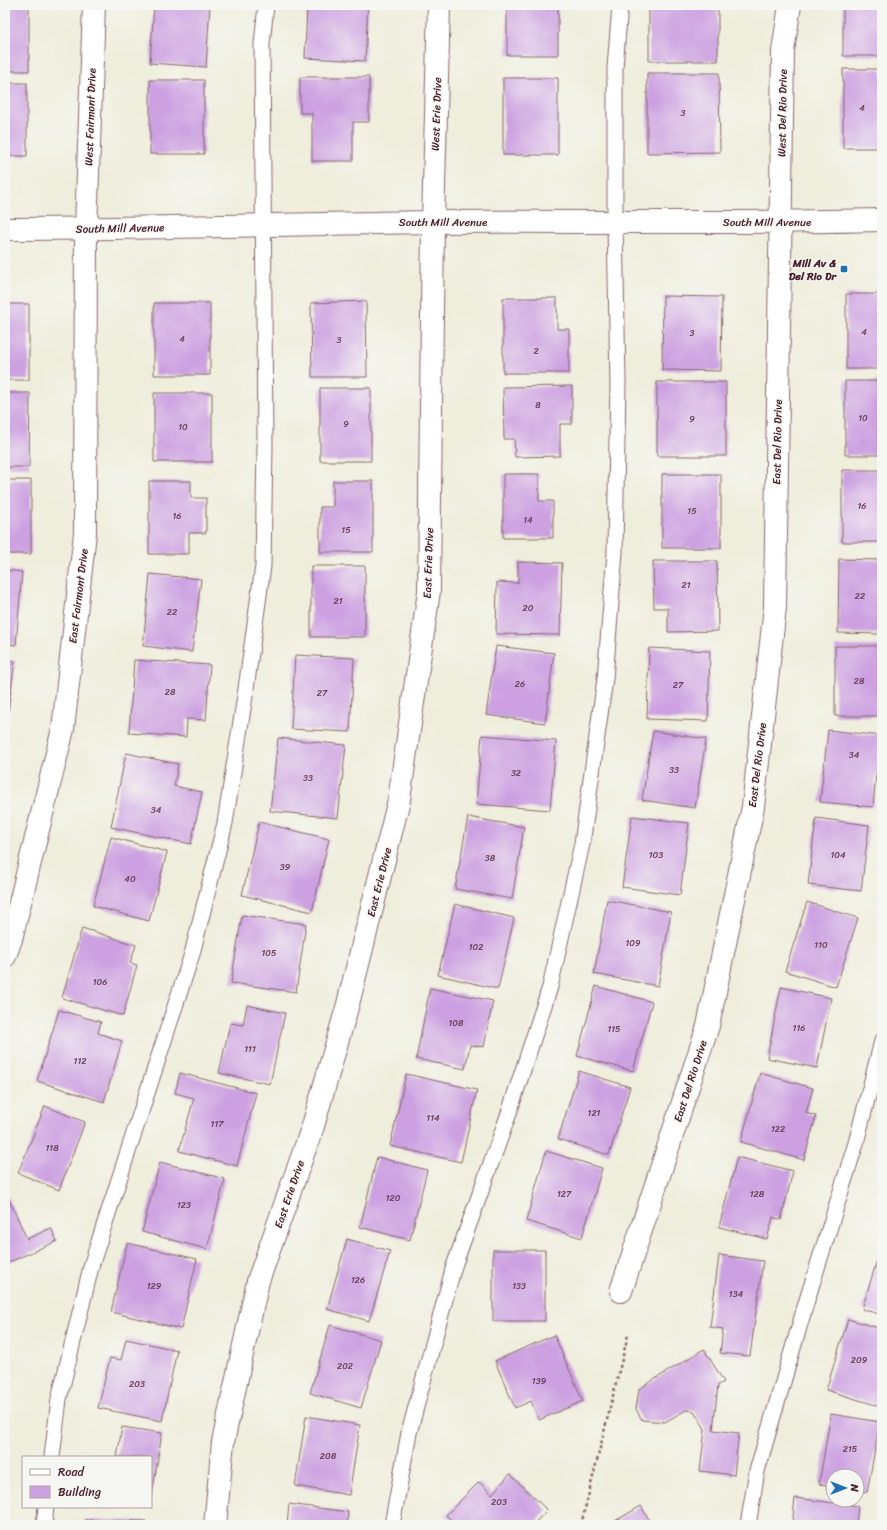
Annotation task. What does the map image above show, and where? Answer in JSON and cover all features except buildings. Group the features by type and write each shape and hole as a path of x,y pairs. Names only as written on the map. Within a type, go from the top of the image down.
{"street":[{"name":"West Fairmont Drive","path":"86,228 94,5"},
{"name":"West Erie Drive","path":"433,222 439,5"},
{"name":"West Del Rio Drive","path":"780,222 783,51 790,5"},
{"name":"South Mill Avenue","path":"5,228 433,222 780,222 882,220"},
{"name":"East Erie Drive","path":"215,1525 223,1442 258,1281 313,1126 348,1004 399,800 428,591 433,222"},
{"name":"East Del Rio Drive","path":"621,1291 708,1026 753,807 775,607 780,222"},
{"name":"East Fairmont Drive","path":"5,956 11,939 63,729 85,533 86,228"}],"lane":[{"path":"52,1456 59,1399 92,1263 192,954 225,822 245,696 263,566 265,445 262,44 266,5"},
{"path":"392,1525 409,1433 454,1266 508,1116 550,987 582,844 606,679 615,552 618,375 615,222 615,68 620,5"},
{"path":"748,1525 757,1471 856,1143 882,1041"},
{"path":"44,1525 46,1508"}],"path":[{"path":"581,1525 628,1335"}],"place":[{"name":"Mill Av & Del Rio Dr","path":"844,269"}]}
